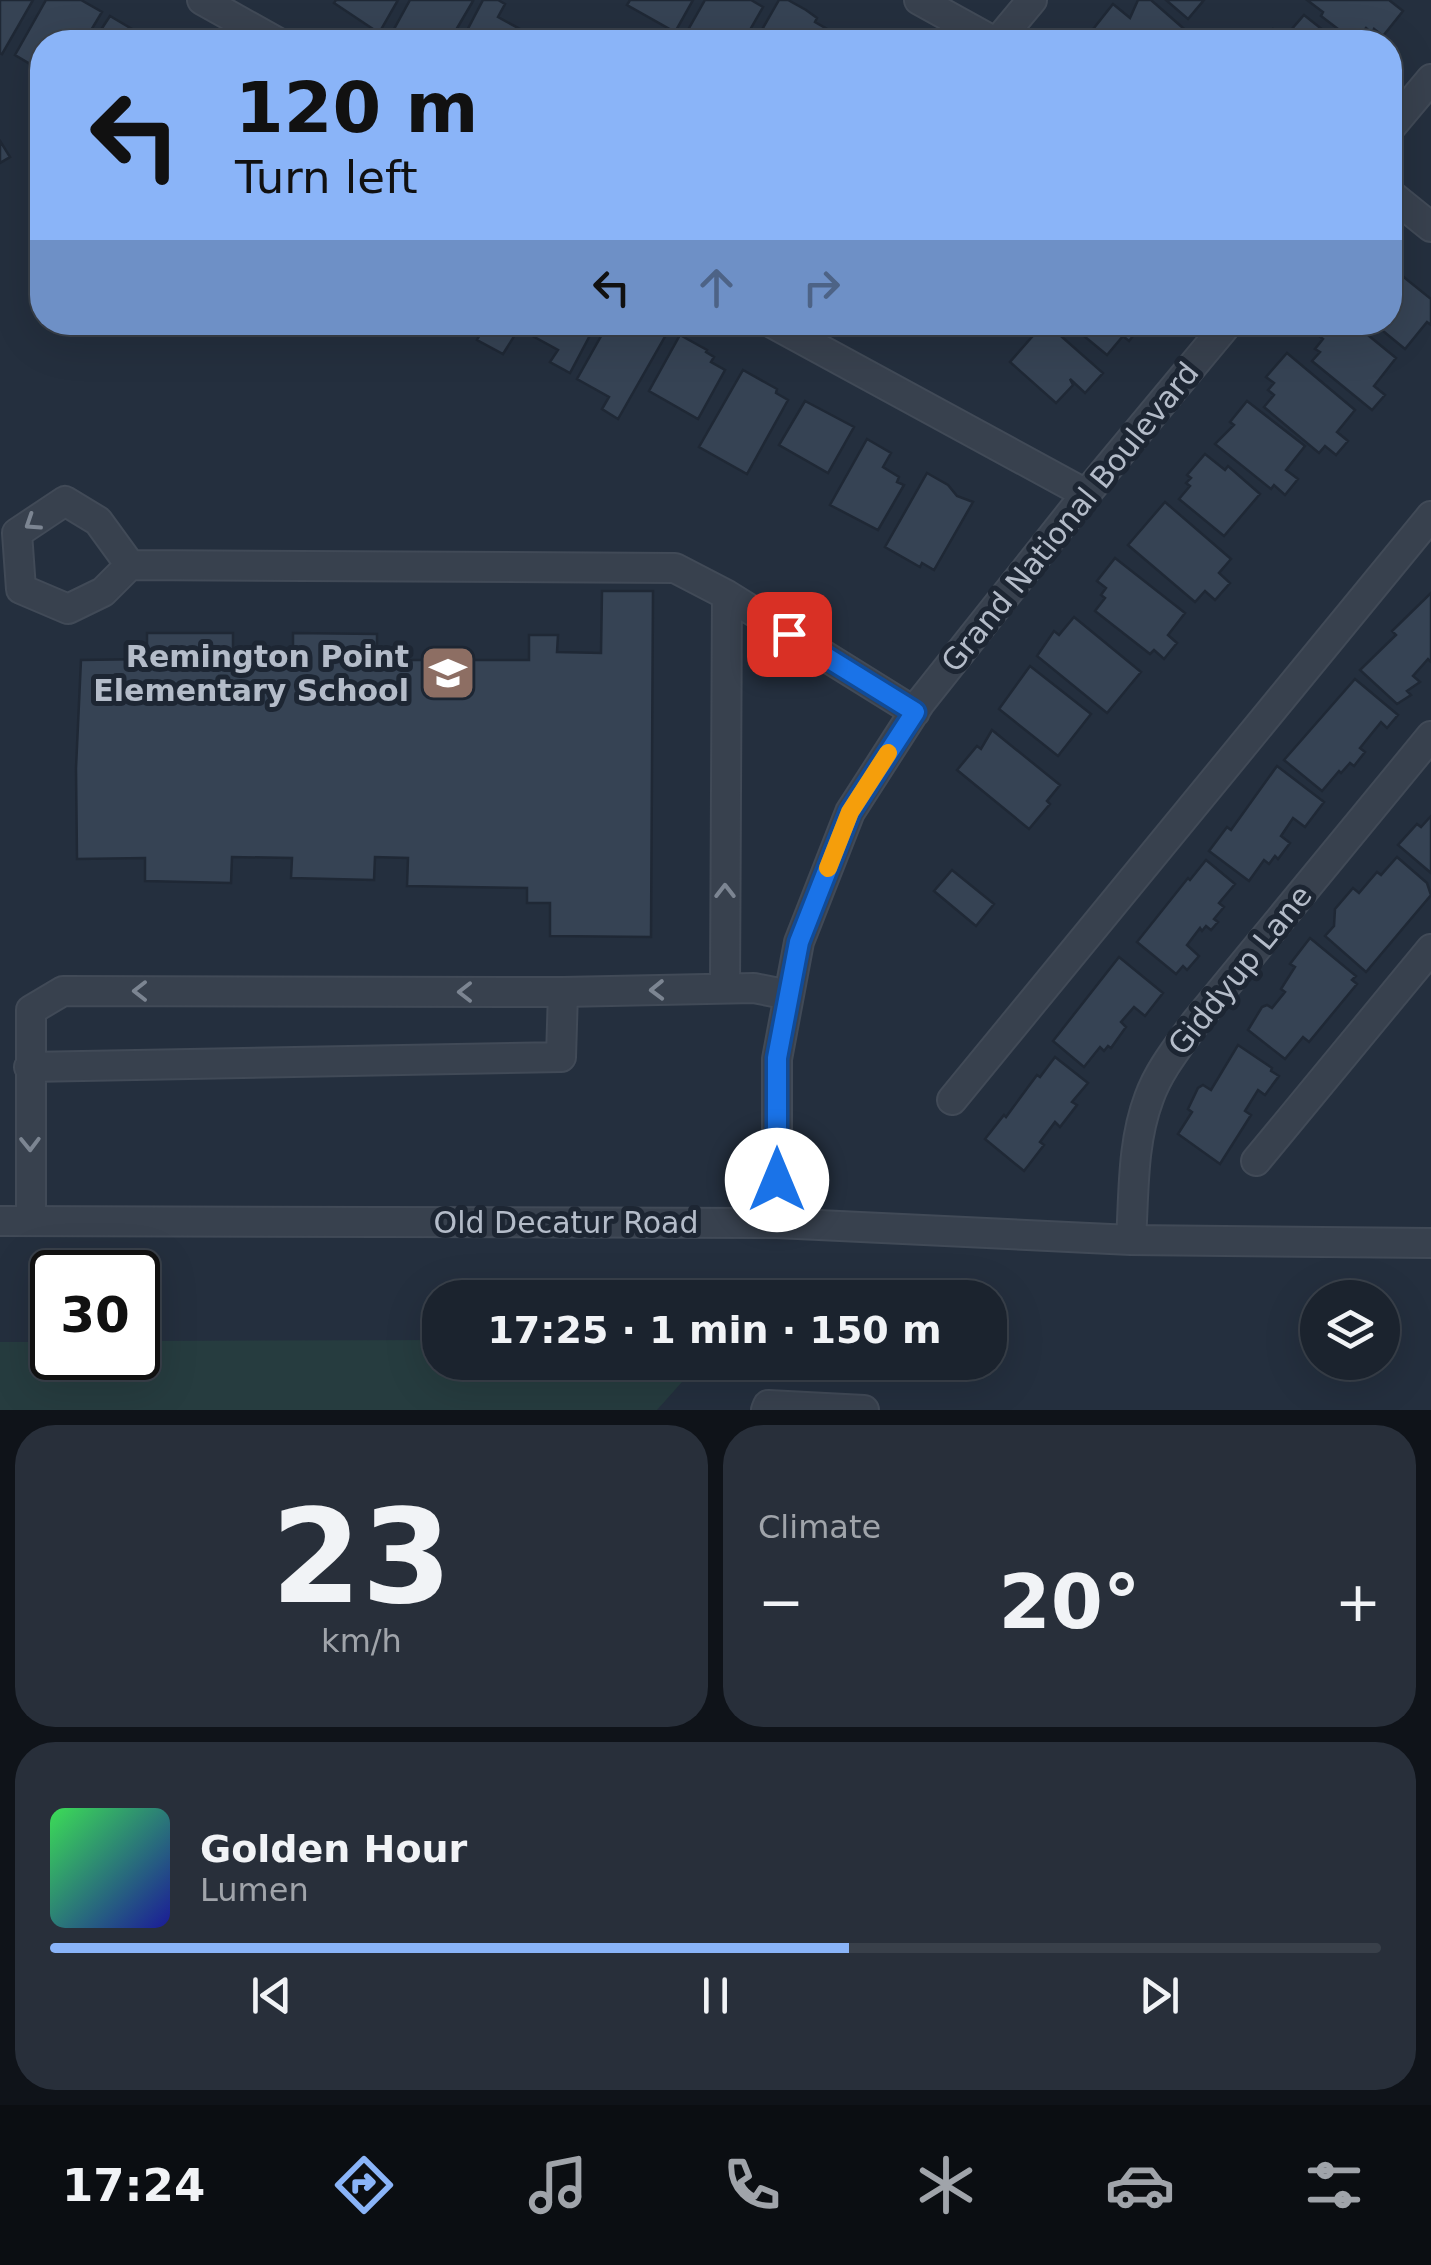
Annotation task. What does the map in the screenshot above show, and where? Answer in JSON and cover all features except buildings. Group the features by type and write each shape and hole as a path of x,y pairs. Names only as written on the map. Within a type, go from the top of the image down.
{"street":[{"path":"202,0 255,30"},
{"path":"919,0 974,30"},
{"path":"1006,30 1032,0"},
{"path":"1402,114 1431,79"},
{"path":"1402,204 1431,227"},
{"path":"798,335 1086,494"},
{"name":"Grand National Boulevard","path":"777,1223 777,1058 799,942 850,812 915,712 1086,494 1218,335"},
{"path":"952,1100 1431,516"},
{"path":"130,565 675,568 726,595 915,712"},
{"path":"725,988 726,595"},
{"name":"Giddyup Lane","path":"1131,1240 1138,1137 1149,1097 1164,1066 1431,736"},
{"path":"1256,1162 1431,949"},
{"path":"31,1221 31,1010 63,991 563,992 754,988 789,994"},
{"path":"29,1068 561,1057 563,992"},
{"name":"Old Decatur Road","path":"0,1222 777,1223 1131,1240 1431,1244"},
{"path":"767,1408 864,1410"}],"green space":[{"path":"422,1340 422,1380 684,1380 657,1410 0,1410 0,1342 30,1342 30,1380 160,1380 160,1341"}],"slow traffic":[{"path":"828,868 850,812 888,753"}],"place":[{"name":"Remington Point Elementary School","path":"448,673"}],"route":[{"path":"777,1180 777,1058 799,942 850,812 915,712 789,634"}]}
